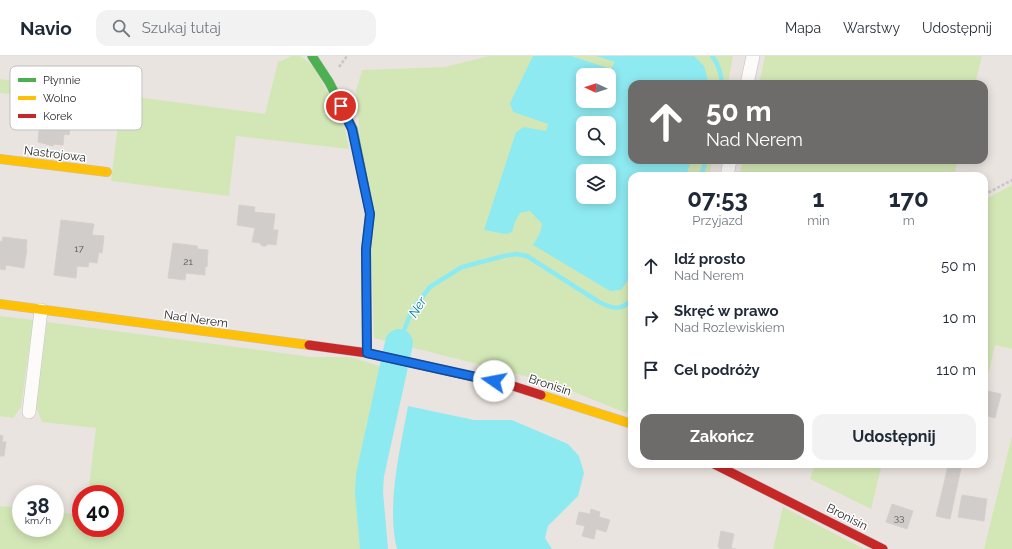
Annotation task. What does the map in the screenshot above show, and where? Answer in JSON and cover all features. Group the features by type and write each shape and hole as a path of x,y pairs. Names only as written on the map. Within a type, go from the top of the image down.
{"street":[{"path":"312,56 329,82 352,129 370,214 366,249 367,353"},
{"path":"748,80 753,56"},
{"name":"Nastrojowa","path":"0,160 107,172"},
{"name":"Nad Nerem","path":"0,304 367,353 388,358"},
{"path":"29,412 41,310"},
{"name":"Bronisin","path":"388,358 510,384 628,423"},
{"name":"Bronisin","path":"722,468 883,549"}],"path":[{"path":"988,193 1012,180"}],"green space":[{"path":"292,56 301,56 314,67 344,123 349,149 236,136 229,196 111,181 117,130 142,130 142,98 265,114 278,62"},
{"path":"489,56 733,56 729,80 628,80 628,164 711,164 710,172 628,172 628,412 626,413 549,382 374,338 372,277 356,91 362,70 445,67"},
{"path":"765,56 982,56 976,80 760,80"},
{"path":"0,79 10,80 10,94 0,93"},
{"path":"742,164 957,164 955,172 740,172"},
{"path":"1012,185 1012,349 995,345 988,376 988,198"},
{"path":"0,316 33,320 21,407 13,418 0,416"},
{"path":"47,322 312,357 350,357 389,369 363,477 367,523 372,549 0,549 0,506 12,507 12,537 64,537 64,513 72,514 72,537 124,537 124,485 89,485 96,428 42,422 36,407"},
{"path":"1012,436 1012,549 984,549"},
{"path":"814,468 881,468 871,509 810,479"},
{"path":"783,507 864,549 773,549"}],"water":[{"path":"533,56 571,56 608,68 576,68 576,108 616,108 616,68 612,68 615,62 596,56 694,56 704,66 708,80 628,80 628,164 690,164 687,172 628,172 628,280 621,290 610,291 533,245 540,233 542,224 530,211 520,213 512,232 506,234 484,230 516,132 524,127 546,131 548,124 513,112 510,103"},
{"path":"408,406 474,420 512,420 568,444 579,456 584,473 578,496 548,526 545,538 552,549 397,549 393,515 395,478"}],"building":[{"path":"39,130 70,130 69,135 64,134 63,145 54,144 53,146 38,142"},
{"path":"239,205 255,207 254,212 275,214 273,230 278,230 276,245 268,244 266,246 262,246 260,243 252,242 255,228 237,225"},
{"path":"61,220 94,224 92,235 104,236 102,253 99,252 97,263 89,262 88,267 77,266 76,278 54,275"},
{"path":"3,237 27,240 24,268 6,265 5,270 0,269 0,241 2,242"},
{"path":"173,243 197,246 198,249 208,250 205,275 186,273 185,280 168,278"},
{"path":"988,391 1001,394 995,418 988,416"},
{"path":"0,435 3,436 2,442 6,442 4,456 0,456"},
{"path":"947,468 961,468 958,482 945,479"},
{"path":"945,479 958,482 950,519 936,516"},
{"path":"962,495 987,499 984,521 958,517"},
{"path":"892,504 913,511 907,529 886,522"},
{"path":"591,509 600,512 599,517 610,520 606,532 596,529 594,539 582,536 585,526 576,524 579,512 590,514"},
{"path":"721,531 734,534 731,548 736,549 719,549 720,547 718,547"}],"waterway":[{"name":"Ner","path":"712,56 719,69 721,80"},
{"name":"Ner","path":"702,172 705,164"},
{"name":"Ner","path":"399,343 412,310 430,287 462,267 504,256 516,254 527,256 599,302 608,306 616,308 628,304"},
{"name":"Ner","path":"374,549 369,492 370,475 399,343"}],"traffic: fast":[{"path":"312,56 329,82 353,129 370,214 366,249 366,273"}],"traffic: slow":[{"path":"0,159 107,172"},
{"path":"366,273 367,353"},
{"path":"0,304 309,345"},
{"path":"541,395 628,423"}],"traffic: jam":[{"path":"309,345 367,353 510,385 541,395"},
{"path":"722,468 883,549"}],"route":[{"path":"341,106 352,129 370,214 366,249 367,353 494,381"}]}
